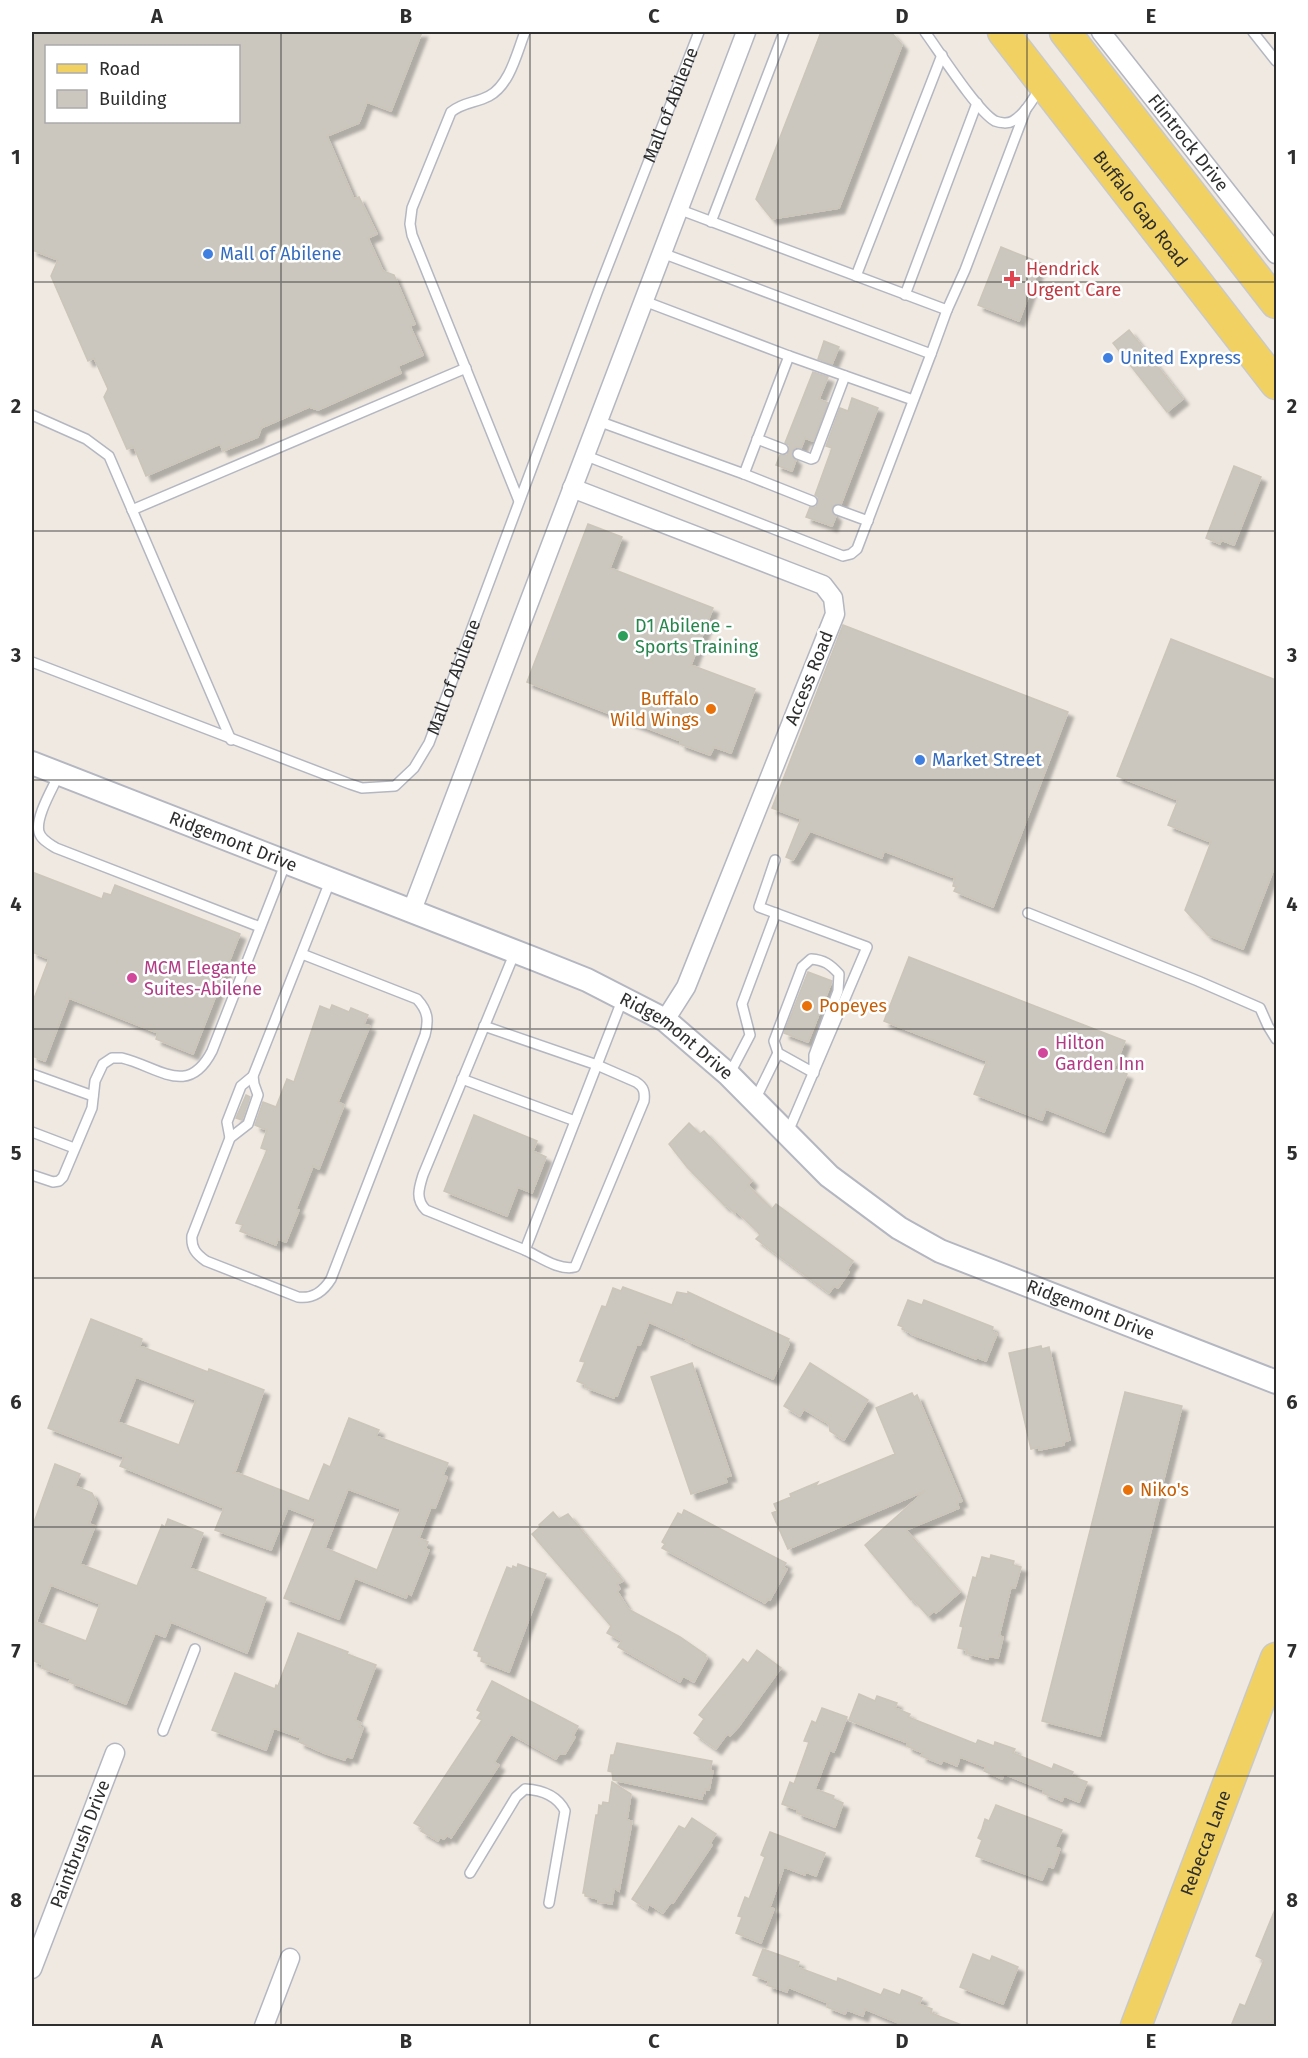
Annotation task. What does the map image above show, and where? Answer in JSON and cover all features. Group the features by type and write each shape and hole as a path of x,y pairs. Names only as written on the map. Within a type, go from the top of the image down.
{"main road":[{"name":"Buffalo Gap Road","path":"1003,32 1276,384"},
{"path":"1065,32 1276,303"},
{"name":"Rebecca Lane","path":"1136,2026 1276,1658"}],"street":[{"path":"412,910 746,32"},
{"name":"Flintrock Drive","path":"1101,32 1276,254"},
{"name":"Access Road","path":"572,488 823,585 833,598 835,614 686,987 665,1020"},
{"name":"Ridgemont Drive","path":"32,763 412,910 587,981 623,998 665,1020 729,1075 829,1176 899,1228 940,1251 1276,1382"},
{"name":"Paintbrush Drive","path":"32,1969 115,1754"},
{"path":"264,2026 290,1958"}],"lane":[{"path":"519,501 412,235 411,215 451,112 458,106 488,97 498,90 504,83 525,32"},
{"name":"Mall of Abilene","path":"32,662 231,740 362,788 395,786 414,768 429,743 598,291 699,32"},
{"path":"711,222 784,32"},
{"path":"925,32 977,103 994,120 1003,123 1013,121 1026,109 1043,84"},
{"path":"1253,32 1276,61"},
{"path":"856,276 942,55"},
{"path":"905,295 977,103"},
{"path":"584,455 843,556 851,554 857,549 1026,109"},
{"path":"678,209 947,310"},
{"path":"662,253 931,354"},
{"path":"644,301 913,400"},
{"path":"744,474 789,356"},
{"path":"132,510 466,368"},
{"path":"798,454 814,458 844,376"},
{"path":"32,415 86,439 109,456 231,740"},
{"path":"598,421 812,501"},
{"path":"757,440 783,449"},
{"path":"838,510 868,521"},
{"path":"59,774 41,813 39,832 42,838 56,848 260,927"},
{"path":"775,860 759,907 867,947 788,1134"},
{"path":"32,1175 53,1182 63,1177 92,1107 95,1081 103,1064 112,1058 134,1061 180,1077 191,1076 201,1070 212,1052 286,862"},
{"path":"302,954 417,999 427,1013 428,1024 331,1279 326,1287 313,1296 298,1298 206,1261 191,1244 192,1236 230,1138 248,1124 258,1095 254,1076 331,879"},
{"path":"729,1075 750,1035 742,1004 776,913"},
{"path":"1028,913 1260,1008 1276,1039"},
{"path":"484,1026 597,1065 636,1082 642,1086 645,1093 644,1101 575,1268 561,1267 426,1210 420,1204 418,1195 423,1174 462,1079 515,951"},
{"path":"811,960 822,960 839,974 838,991 814,1055 814,1073 778,1053 774,1041 802,967 811,960"},
{"path":"525,1250 623,998"},
{"path":"755,1101 778,1053"},
{"path":"32,1074 93,1096"},
{"path":"230,1138 227,1122 241,1086 254,1076"},
{"path":"462,1079 575,1121"},
{"path":"32,1132 74,1148"},
{"path":"163,1731 195,1648"},
{"path":"470,1873 516,1797 525,1789 537,1790 559,1800 565,1811 549,1903"}],"building":[{"name":"Mall of Abilene","path":"32,32 422,32 391,111 367,102 359,123 327,136 354,199 359,197 377,234 368,238 383,271 394,275 415,324 410,326 423,355 398,366 401,373 318,410 309,407 261,428 258,437 223,451 220,444 146,476 134,447 127,449 104,397 108,389 94,358 88,361 51,276 58,260 32,250"},
{"path":"821,32 891,32 902,45 839,208 772,219 756,199"},
{"name":"Hendrick Urgent Care","path":"1001,247 1041,263 1019,321 978,305"},
{"path":"1129,330 1183,399 1167,412 1113,343"},
{"path":"824,341 839,347 832,364 818,359"},
{"path":"813,372 828,377 819,399 828,403 813,441 805,438 801,448 796,447 792,451 792,456 796,460 792,471 776,465 780,455 787,455 789,451 789,445 785,443"},
{"path":"852,398 878,408 841,504 832,507 832,512 836,516 832,526 806,517 810,507 816,507 818,503 818,497 815,495 832,448 826,446 840,408 848,411"},
{"path":"1234,466 1261,477 1234,545 1221,540 1220,544 1206,538"},
{"name":"D1 Abilene - Sports Training","path":"588,524 622,537 610,568 713,608 691,665 755,689 731,753 714,747 710,755 680,744 681,741 527,682"},
{"name":"Market Street","path":"843,625 1068,712 993,907 954,891 955,878 884,851 882,858 810,831 793,860 786,857 801,819 772,808"},
{"path":"1171,639 1276,680 1276,863 1243,949 1208,935 1185,910 1211,842 1168,825 1178,800 1117,776"},
{"name":"MCM Elegante Suites-Abilene","path":"32,872 102,899 104,893 111,895 115,885 240,934 193,1054 156,1039 158,1033 69,998 45,1061 32,1056 32,1004 49,959 32,952"},
{"name":"Hilton Garden Inn","path":"909,957 1125,1041 1114,1069 1127,1074 1104,1132 1046,1109 1042,1120 974,1094 987,1061 884,1021"},
{"name":"Popeyes","path":"808,972 832,981 808,1042 784,1033"},
{"path":"332,1005 349,1012 351,1008 368,1015 364,1024 370,1026 338,1102 344,1105 319,1169 313,1166 286,1242 278,1239 276,1245 240,1231 243,1225 236,1223 267,1150 261,1148 267,1130 255,1125 263,1102 276,1107 287,1079 294,1082 320,1006 330,1010"},
{"path":"246,1095 250,1097 242,1120 236,1118"},
{"path":"474,1115 537,1141 533,1151 546,1157 532,1193 518,1187 507,1216 444,1191"},
{"path":"689,1123 700,1134 704,1131 752,1181 748,1185 772,1209 776,1204 853,1261 847,1270 849,1272 838,1288 834,1286 829,1293 756,1239 760,1235 757,1231 736,1211 735,1213 725,1206 687,1167 669,1144"},
{"path":"623,1287 672,1305 677,1292 688,1294 688,1292 789,1339 787,1344 789,1344 773,1379 649,1322 640,1345 637,1344 617,1396 615,1395 614,1398 585,1387 586,1385 577,1381 585,1362 580,1361 602,1306 606,1307 613,1288 621,1291"},
{"path":"908,1300 922,1305 924,1300 993,1327 992,1331 997,1334 986,1361 902,1329 903,1327 898,1325"},
{"path":"91,1319 142,1339 140,1346 264,1390 235,1472 309,1501 324,1464 330,1467 349,1418 379,1430 376,1436 448,1463 443,1475 447,1477 435,1508 431,1507 419,1538 428,1542 425,1549 429,1550 411,1595 408,1593 406,1598 355,1578 339,1619 284,1598 316,1519 288,1508 271,1550 215,1530 224,1508 120,1466 124,1457 48,1428","holes":["136,1377 196,1400 179,1445 118,1422","348,1489 401,1509 377,1570 325,1548"]},
{"path":"1041,1346 1042,1349 1049,1347 1070,1440 1063,1442 1064,1445 1039,1450 1039,1447 1031,1449 1009,1353"},
{"path":"692,1363 731,1476 725,1477 727,1482 691,1494 651,1377"},
{"path":"810,1363 868,1400 844,1440 830,1431 829,1424 804,1409 800,1416 784,1406"},
{"path":"1125,1392 1182,1406 1100,1736 1042,1721"},
{"path":"912,1393 914,1397 917,1395 962,1501 957,1503 959,1508 906,1530 960,1592 936,1613 934,1611 928,1616 912,1598 911,1600 865,1545 925,1491 788,1549 772,1513 777,1511 774,1504 791,1497 790,1494 818,1482 815,1487 895,1454 876,1408"},
{"path":"55,1464 80,1474 75,1486 92,1493 97,1503 89,1524 95,1526 80,1564 137,1586 162,1525 165,1527 168,1519 203,1533 190,1568 266,1598 247,1653 171,1622 165,1637 155,1633 126,1704 69,1682 71,1679 42,1668 43,1665 32,1660 32,1528","holes":["51,1585 100,1604 86,1641 36,1622"]},
{"path":"684,1510 786,1563 783,1568 787,1569 770,1600 768,1599 765,1603 662,1548 665,1544 662,1542 678,1513 682,1515"},
{"path":"553,1512 559,1519 568,1514 623,1581 617,1584 620,1589 617,1591 628,1609 680,1637 706,1655 707,1658 694,1682 683,1676 680,1682 618,1647 622,1641 607,1633 611,1626 532,1534"},
{"path":"991,1555 1014,1561 1013,1565 1021,1567 1015,1588 1011,1587 999,1636 1003,1637 998,1658 989,1656 988,1659 966,1653 967,1650 958,1648 963,1627 960,1626 973,1577 976,1578 982,1557 990,1559"},
{"path":"518,1564 546,1574 509,1672 481,1661 482,1657 478,1656 479,1652 474,1650 507,1567 517,1568"},
{"path":"298,1633 376,1665 355,1720 361,1723 359,1727 363,1728 352,1758 346,1756 345,1760 324,1753 299,1742 301,1738 274,1728 266,1750 212,1730 235,1673 275,1689"},
{"path":"757,1650 781,1668 739,1726 730,1736 727,1734 716,1749 694,1733 704,1719 699,1715 743,1659 748,1663"},
{"path":"492,1681 578,1726 573,1736 575,1737 565,1754 559,1754 556,1759 511,1734 494,1762 499,1765 451,1838 447,1835 444,1839 440,1837 438,1841 421,1831 423,1828 414,1823 482,1720 477,1718 481,1712 477,1710"},
{"path":"859,1694 875,1701 877,1696 897,1703 895,1708 910,1714 908,1717 976,1744 978,1740 994,1746 995,1742 1015,1749 1013,1753 1052,1769 1054,1764 1073,1772 1071,1776 1087,1782 1079,1802 1064,1796 1062,1801 1043,1793 1044,1790 1004,1774 1002,1779 984,1771 986,1767 960,1757 957,1766 943,1760 941,1764 921,1756 923,1753 907,1746 908,1743 849,1720"},
{"path":"822,1708 847,1717 834,1752 830,1750 815,1789 834,1796 833,1799 843,1803 835,1827 797,1813 798,1810 782,1804 790,1782 794,1784 809,1742 804,1741 812,1721 816,1723"},
{"path":"617,1743 712,1761 710,1770 713,1771 709,1790 705,1789 702,1799 613,1780 612,1772 608,1771 611,1755 614,1755"},
{"path":"612,1782 631,1794 627,1820 632,1821 619,1891 614,1888 612,1904 598,1902 598,1899 585,1896 583,1893 596,1815 598,1815 599,1805 602,1806 603,1802 609,1803"},
{"path":"996,1805 1062,1830 1055,1847 1060,1849 1053,1868 1048,1866 1042,1880 976,1856 982,1840 978,1838 985,1819 989,1821"},
{"path":"692,1818 716,1834 710,1843 712,1845 673,1903 671,1902 663,1913 649,1904 647,1909 632,1899 679,1826 685,1829"},
{"path":"770,1832 825,1853 816,1876 806,1872 805,1875 784,1867 770,1907 774,1909 761,1943 736,1933 742,1917 738,1916 745,1897 749,1899 765,1857 761,1855"},
{"path":"1276,1907 1276,2015 1272,2026 1231,2026 1240,2004 1245,2006 1264,1960 1256,1956"},
{"path":"763,1949 799,1962 797,1967 837,1982 838,1978 881,1995 884,1989 900,1995 902,1990 922,1998 919,2004 932,2009 931,2013 964,2026 906,2026 865,2009 863,2016 847,2010 845,2014 827,2007 828,2003 788,1987 787,1992 767,1985 769,1981 753,1975"},
{"path":"973,1954 990,1961 992,1956 1018,1967 1003,2004 960,1987"}],"place":[{"name":"Mall of Abilene","path":"208,254"},
{"name":"Hendrick Urgent Care","path":"1012,279"},
{"name":"United Express","path":"1108,358"},
{"name":"D1 Abilene - Sports Training","path":"623,636"},
{"name":"Buffalo Wild Wings","path":"711,709"},
{"name":"Market Street","path":"920,760"},
{"name":"MCM Elegante Suites-Abilene","path":"132,978"},
{"name":"Popeyes","path":"807,1006"},
{"name":"Hilton Garden Inn","path":"1043,1053"},
{"name":"Niko's","path":"1128,1490"}]}
